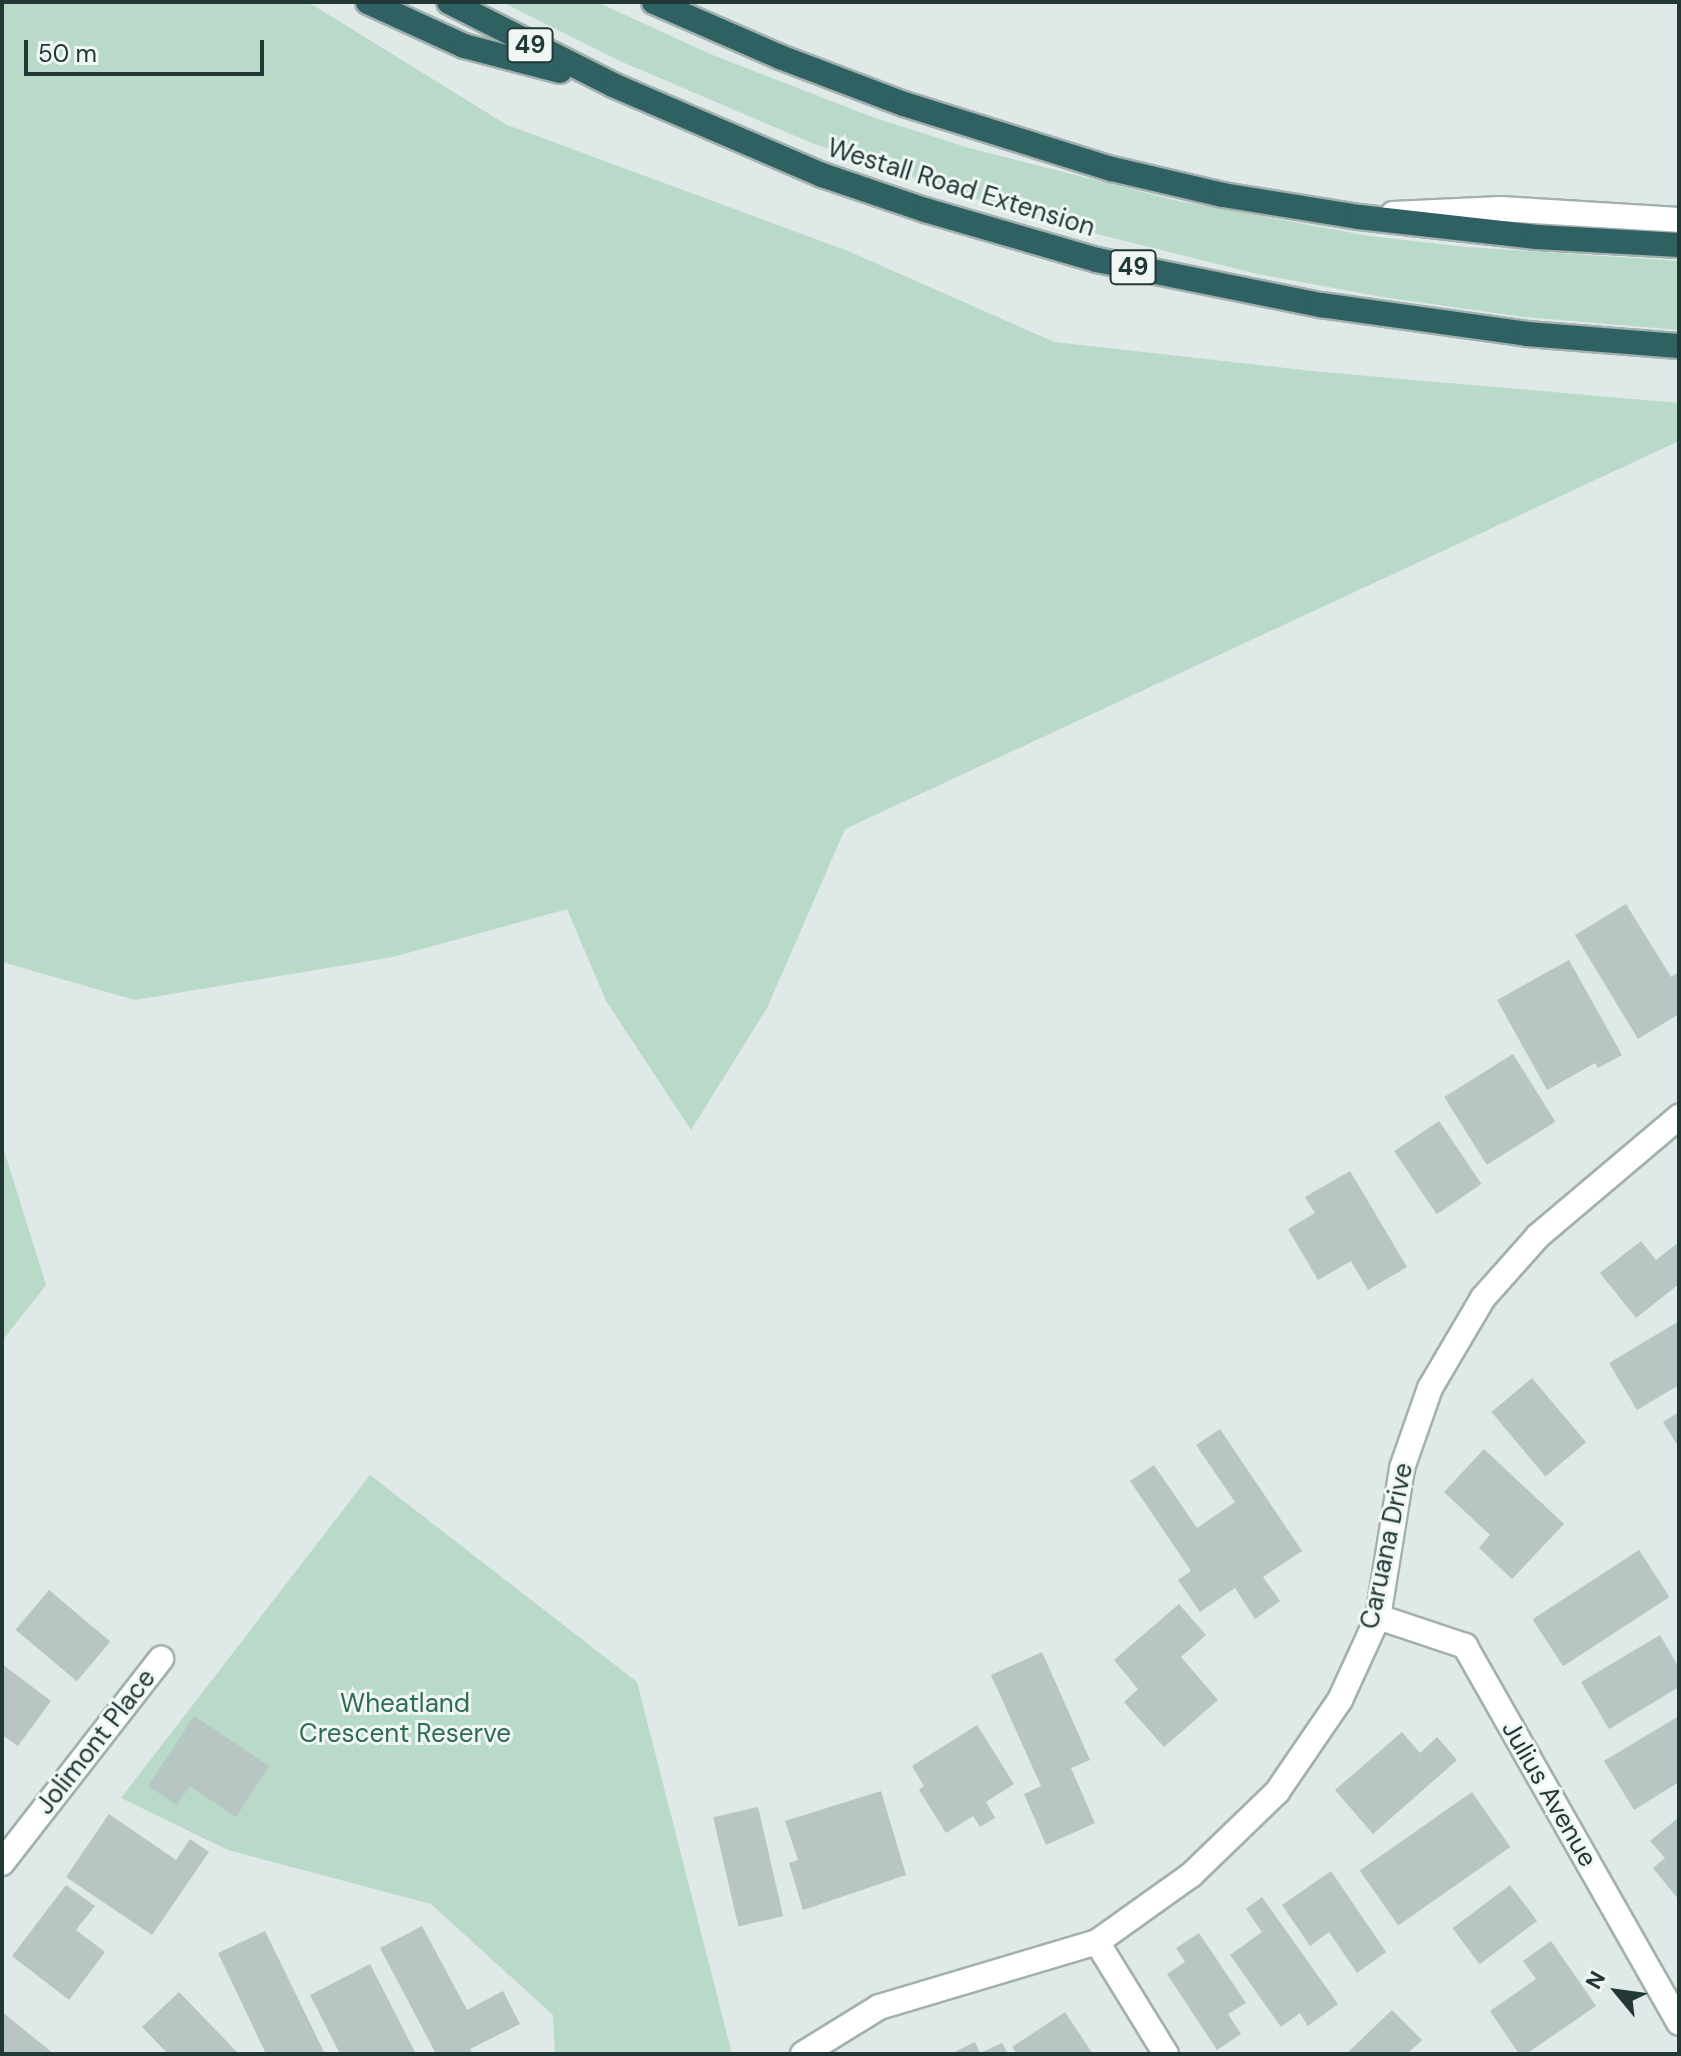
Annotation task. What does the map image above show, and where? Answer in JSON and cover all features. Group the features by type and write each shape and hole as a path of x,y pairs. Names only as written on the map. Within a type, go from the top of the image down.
{"highway":[{"path":"368,2 464,46 613,85"},
{"name":"Westall Road Extension","path":"449,2 613,85 822,175 925,210 1097,260 1321,305 1527,334 1679,346"},
{"path":"654,2 780,57 999,136 1112,169 1223,195 1359,217 1523,236 1679,245"}],"street":[{"path":"1359,217 1501,209 1679,220"},
{"name":"Caruana Drive","path":"803,2054 879,2007 1097,1942 1191,1875 1277,1792 1340,1700 1378,1617 1402,1468 1430,1388 1483,1298 1538,1236 1679,1117"},
{"name":"Julius Avenue","path":"1378,1617 1465,1646 1679,2022"},
{"name":"Jolimont Place","path":"2,1863 161,1659"},
{"path":"1097,1942 1166,2054"}],"green space":[{"path":"2,2 308,2 507,125 848,251 1054,342 1322,372 1679,403 1679,441 845,829 767,1008 691,1130 606,1001 567,909 393,957 135,1000 2,962"},
{"path":"502,2 597,2 710,54 875,118 969,148 1178,201 1369,236 1466,247 1679,261 1679,330 1524,317 1382,297 1258,274 1029,217 812,143 620,61"},
{"path":"2,1144 46,1285 2,1341"},
{"name":"Wheatland Crescent Reserve","path":"370,1475 637,1682 732,2054 555,2054 553,2015 431,1904 228,1850 121,1798"}],"building":[{"path":"1626,904 1671,977 1679,972 1679,1014 1638,1039 1575,935"},
{"path":"1569,960 1622,1055 1598,1068 1595,1063 1547,1090 1497,1000"},
{"path":"1513,1054 1555,1122 1487,1165 1444,1097"},
{"path":"1439,1121 1481,1184 1437,1214 1394,1151"},
{"path":"1350,1171 1407,1267 1368,1290 1351,1261 1318,1280 1288,1229 1315,1213 1305,1197"},
{"path":"1641,1241 1656,1260 1679,1242 1679,1284 1636,1318 1600,1273"},
{"path":"1679,1321 1679,1385 1637,1410 1609,1363"},
{"path":"1532,1378 1586,1442 1545,1476 1491,1412"},
{"path":"1679,1412 1679,1448 1663,1422"},
{"path":"1220,1429 1302,1551 1263,1577 1280,1601 1255,1619 1235,1588 1200,1612 1178,1580 1191,1571 1130,1481 1154,1465 1197,1528 1235,1502 1196,1445"},
{"path":"1484,1449 1564,1524 1512,1579 1479,1548 1490,1535 1444,1492"},
{"path":"1639,1550 1669,1597 1563,1666 1532,1619"},
{"path":"49,1590 110,1641 77,1681 16,1630"},
{"path":"1179,1604 1206,1635 1181,1657 1218,1700 1164,1747 1124,1702 1138,1689 1114,1660"},
{"path":"1660,1635 1679,1668 1679,1687 1609,1729 1581,1682"},
{"path":"1042,1652 1090,1760 1071,1768 1095,1823 1046,1845 1024,1794 1041,1786 991,1675"},
{"path":"2,1664 51,1701 18,1746 2,1735"},
{"path":"194,1716 269,1766 236,1817 190,1786 177,1805 148,1786"},
{"path":"1679,1716 1679,1782 1634,1810 1604,1761"},
{"path":"977,1725 1014,1784 986,1802 995,1818 980,1827 973,1816 946,1833 919,1790 924,1786 912,1766"},
{"path":"1402,1732 1420,1753 1437,1737 1457,1760 1373,1834 1335,1790"},
{"path":"881,1791 906,1875 803,1910 789,1863 798,1860 785,1821"},
{"path":"1472,1792 1510,1847 1398,1925 1360,1871"},
{"path":"758,1807 783,1916 738,1926 713,1817"},
{"path":"109,1814 176,1860 190,1839 209,1852 152,1935 66,1877"},
{"path":"1679,1817 1679,1900 1653,1868 1665,1858 1650,1841"},
{"path":"1331,1871 1386,1952 1357,1973 1329,1932 1310,1946 1282,1905"},
{"path":"66,1885 95,1906 76,1930 105,1952 69,2000 12,1956"},
{"path":"1510,1885 1537,1921 1480,1964 1452,1928"},
{"path":"1262,1897 1338,2004 1308,2026 1300,2013 1281,2027 1230,1955 1262,1932 1246,1909"},
{"path":"422,1926 467,2010 503,1991 520,2024 470,2049 473,2054 436,2054 380,1948"},
{"path":"265,1931 325,2054 266,2054 218,1953"},
{"path":"1199,1933 1246,2003 1228,2014 1241,2034 1217,2050 1167,1974 1185,1962 1176,1948"},
{"path":"1551,1941 1596,2006 1526,2054 1519,2054 1490,2011 1536,1979 1523,1961"},
{"path":"370,1964 416,2054 340,2054 310,1995"},
{"path":"179,1992 239,2054 168,2054 142,2027"},
{"path":"1392,2010 1422,2040 1407,2054 1346,2054"},
{"path":"2,2012 54,2054 2,2054"},
{"path":"1065,2012 1093,2054 1017,2054 1012,2047"},
{"path":"975,2042 980,2053 1002,2043 1008,2054 950,2054"}]}
